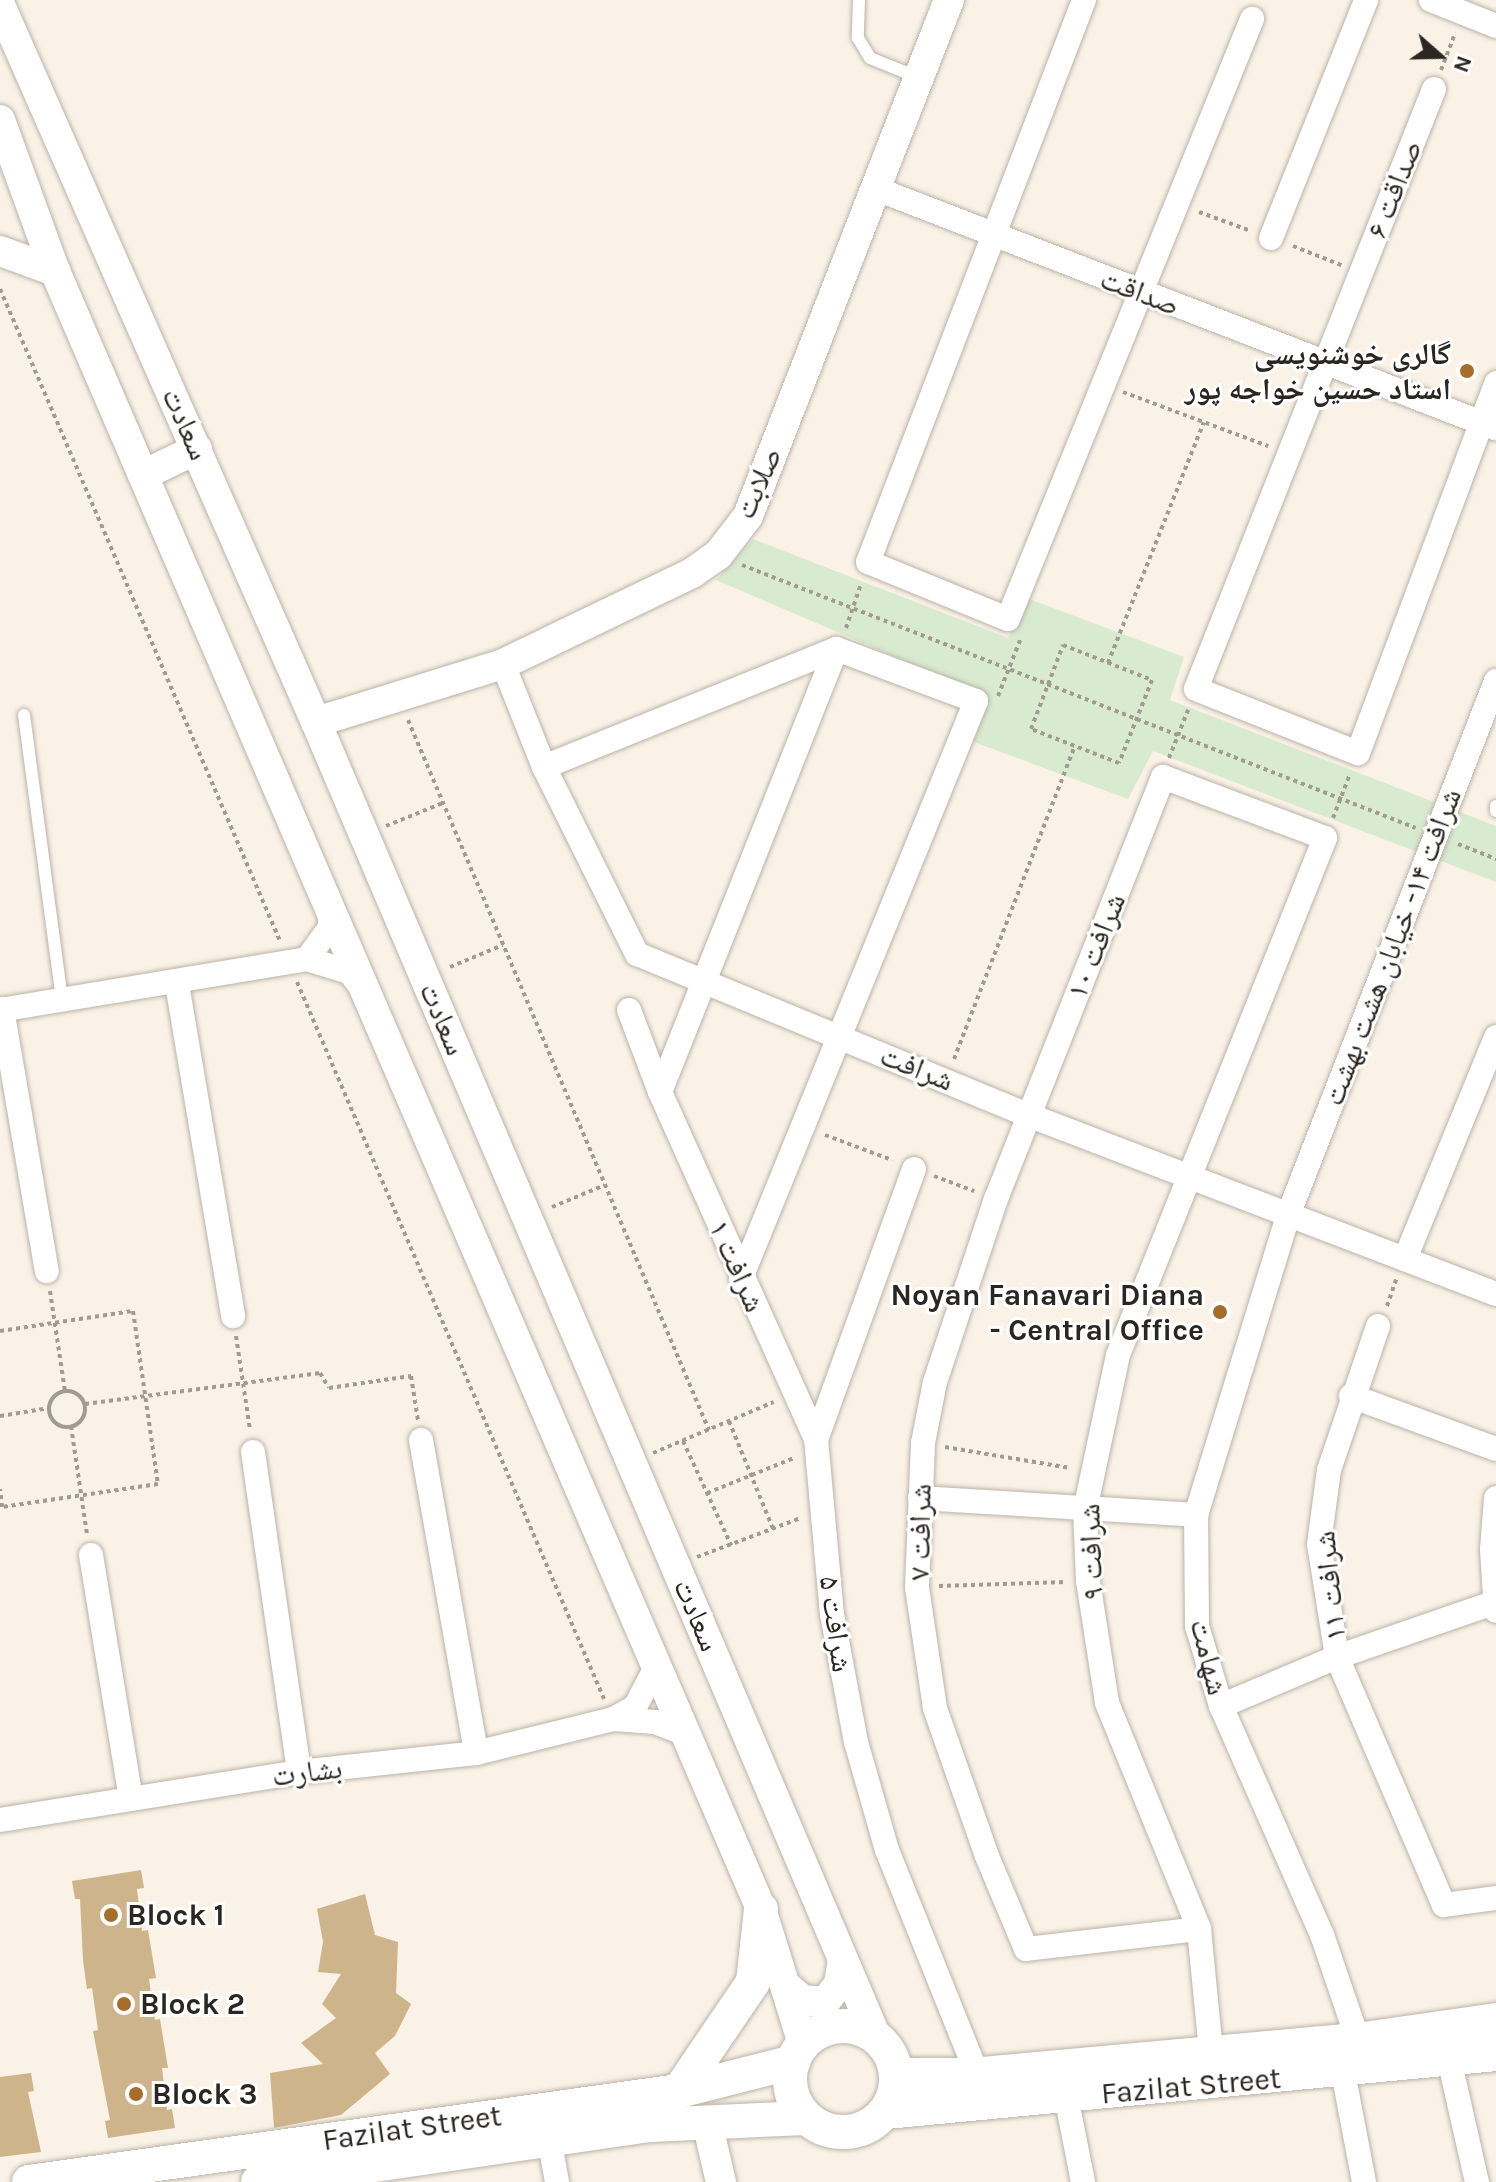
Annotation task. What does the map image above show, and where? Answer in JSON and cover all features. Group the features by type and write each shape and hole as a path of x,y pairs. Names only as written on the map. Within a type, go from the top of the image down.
{"main road":[{"path":"679,2091 753,1982 761,1909"},
{"name":"Fazilat Street","path":"897,2075 977,2074 1358,2040 1496,2020"},
{"path":"831,2027 862,2029 876,2037 891,2054 897,2075 886,2112 874,2123 845,2133 806,2118 790,2087 798,2053 831,2027"},
{"name":"Fazilat Street","path":"258,2182 332,2178 445,2139 679,2091 798,2053"},
{"name":"Fazilat Street","path":"886,2112 1343,2072 1496,2054"},
{"name":"Fazilat Street","path":"29,2182 445,2139 549,2138 707,2122 806,2118"}],"street":[{"name":"صلابت","path":"316,722 503,664 692,573 718,555 748,516 949,0"},
{"path":"1084,0 868,562 1008,619 1107,386 1252,19"},
{"path":"1271,238 1366,0"},
{"path":"1431,0 1496,26"},
{"name":"سعادت","path":"0,5 365,835 876,2037"},
{"name":"صداقت ۶","path":"1196,689 1434,89"},
{"name":"سعادت","path":"0,120 55,271 761,1909 785,1985 798,2053"},
{"name":"صداقت","path":"874,188 1488,426"},
{"path":"0,251 55,271"},
{"path":"1196,689 1358,753 1488,426 1496,383"},
{"path":"143,475 197,449"},
{"path":"660,1092 836,649"},
{"path":"544,767 836,649 976,701 741,1278"},
{"name":"شرافت","path":"503,664 544,767 637,954 703,984 1028,1115 1192,1173 1496,1294"},
{"name":"شرافت ۱۴- خیابان هشت بهشت","path":"1289,1213 1496,681"},
{"path":"1163,777 1325,838"},
{"name":"شرافت ۱۰","path":"1028,1115 1163,777"},
{"name":"شرافت ۹","path":"1211,2052 1199,1929 1107,1703 1088,1581 1085,1510 1118,1355 1325,838"},
{"path":"298,961 329,929 332,913"},
{"path":"47,1271 1,1010 177,984 298,961 349,972 365,991"},
{"path":"177,984 233,1316"},
{"name":"شرافت ۱","path":"629,1010 660,1092 741,1278 816,1439"},
{"path":"1405,1259 1496,1037"},
{"name":"شرافت ۷","path":"1028,1115 966,1280 935,1382 923,1443 917,1587 935,1708 987,1856 1026,1949 1199,1929"},
{"name":"شرافت ۵","path":"914,1169 816,1439 832,1614 856,1742 887,1850 977,2074"},
{"name":"شهامت","path":"1289,1213 1196,1515 1197,1626 1221,1706 1322,1935 1358,2040"},
{"name":"شرافت ۱۱","path":"1378,1326 1351,1396 1329,1470 1319,1544 1337,1657 1444,1905 1496,1898"},
{"path":"1351,1396 1496,1449"},
{"path":"421,1440 476,1753"},
{"path":"253,1452 299,1772"},
{"path":"920,1498 1196,1515"},
{"path":"1221,1706 1337,1657 1494,1607 1496,1498"},
{"path":"91,1555 131,1798"},
{"path":"613,1719 635,1707 656,1667"},
{"path":"613,1719 655,1722 683,1733 693,1752"},
{"name":"بشارت","path":"0,1820 299,1772 476,1753 613,1719"},
{"path":"785,1985 802,2000 825,2002 839,1984 843,1960"},
{"path":"1449,2059 1477,2182"},
{"path":"1343,2072 1364,2182"},
{"path":"1066,2096 1083,2182"},
{"path":"707,2122 721,2182"},
{"path":"549,2138 557,2182"}],"lane":[{"path":"859,0 858,38 870,58 918,77"},
{"path":"24,715 62,1000"}],"path":[{"path":"1434,89 1463,12"},
{"path":"0,289 298,961 613,1719"},
{"path":"1107,386 1289,454"},
{"path":"1108,663 1204,422"},
{"path":"718,555 853,612 1496,859"},
{"path":"836,649 853,612 868,562"},
{"path":"976,701 995,703 1024,631 1008,619"},
{"path":"1063,645 1152,680 1119,763 1031,729 1047,687 1063,645"},
{"path":"1163,777 1196,689"},
{"path":"398,696 709,1430"},
{"path":"946,1080 1075,746"},
{"path":"1325,838 1358,753"},
{"path":"365,835 443,803"},
{"path":"425,977 503,945"},
{"path":"527,1217 605,1185"},
{"path":"1378,1326 1405,1259"},
{"path":"47,1271 65,1391"},
{"path":"0,1331 133,1311 158,1484 2,1507 0,1489"},
{"path":"233,1316 253,1452"},
{"path":"85,1404 320,1373 329,1388 411,1376 421,1440"},
{"path":"65,1391 77,1394 85,1404 84,1417 71,1426 52,1420 49,1408 54,1397 65,1391"},
{"path":"632,1462 795,1394"},
{"path":"0,1416 49,1408"},
{"path":"729,1421 773,1529"},
{"path":"71,1426 91,1555"},
{"path":"707,1493 802,1455 816,1439"},
{"path":"683,1441 731,1545"},
{"path":"923,1443 1092,1471"},
{"path":"676,1566 822,1510"},
{"path":"917,1587 1088,1581"}],"green space":[{"path":"753,539 1008,638 1024,597 1184,657 1170,700 1496,826 1496,882 1153,751 1128,799 971,741 985,695 716,580"}],"building":[{"path":"141,1870 144,1888 137,1889 142,1931 148,1930 156,1978 149,1979 155,2020 160,2019 168,2068 162,2068 167,2110 172,2109 175,2128 108,2138 105,2121 110,2120 93,2031 98,2030 92,1988 87,1989 83,1960 80,1899 75,1899 72,1881"},
{"path":"365,1894 375,1935 398,1942 396,1993 411,2004 395,2036 375,2053 390,2074 341,2115 274,2128 270,2073 323,2064 301,2043 336,2018 322,2004 341,1974 318,1972 323,1942 317,1909"},
{"path":"31,2073 34,2091 28,2092 41,2152 0,2157 0,2077"}],"place":[{"name":"گالری خوشنویسی استاد حسین خواجه پور","path":"1467,371"},
{"name":"Noyan Fanavari Diana - Central Office","path":"1220,1312"},
{"name":"Block 1","path":"111,1915"},
{"name":"Block 2","path":"124,2004"},
{"name":"Block 3","path":"136,2094"}]}
